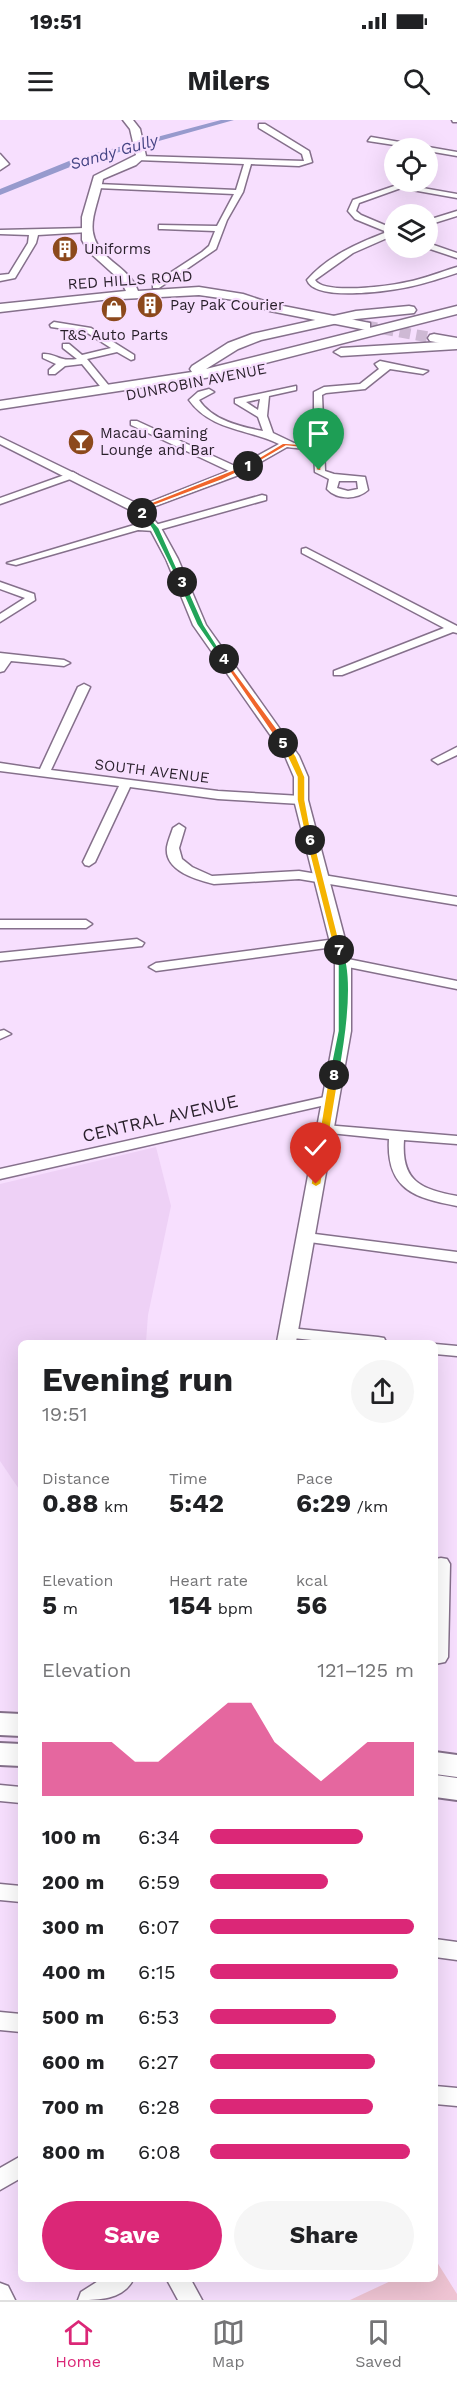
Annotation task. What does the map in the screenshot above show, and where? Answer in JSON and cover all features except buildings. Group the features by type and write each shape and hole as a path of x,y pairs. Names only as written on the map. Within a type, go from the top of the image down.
{"highway":[{"path":"182,379 233,346 257,338 356,315 457,309"},
{"name":"DUNROBIN AVENUE","path":"0,405 182,379 369,329 457,309"},
{"name":"DUNROBIN AVENUE","path":"0,414 204,383 457,320"},
{"path":"312,357 367,349 457,343"}],"main road":[{"path":"128,120 133,124 140,156 98,178 86,230 93,249 132,291"},
{"path":"121,277 157,289"},
{"name":"RED HILLS ROAD","path":"0,308 157,289 233,296 270,307 369,329"},
{"path":"434,338 457,343"},
{"path":"0,1724 18,1725"},
{"path":"0,1754 18,1755"},
{"path":"438,1763 457,1766"},
{"path":"438,1787 457,1790"}],"street":[{"path":"140,156 299,164 309,160 306,153 262,126"},
{"path":"371,139 384,141"},
{"path":"438,151 457,154"},
{"path":"0,156 5,164 0,168"},
{"path":"157,289 210,250 239,192 248,162"},
{"path":"97,186 239,192"},
{"path":"384,228 358,217 352,211 356,202 399,186 457,196"},
{"path":"438,220 457,213"},
{"path":"162,226 220,229"},
{"path":"0,232 86,230"},
{"path":"0,278 12,276 32,243 34,233"},
{"path":"384,236 356,246 317,273 310,280 313,285 332,292 407,285 457,270"},
{"path":"438,249 457,256"},
{"path":"54,325 88,330 131,357"},
{"path":"66,346 82,359 107,389"},
{"path":"52,372 62,364 118,349"},
{"path":"46,356 62,364"},
{"path":"335,477 326,476 320,472 318,392 358,389 390,367 423,371"},
{"path":"262,416 238,401 293,388"},
{"path":"209,392 201,394 194,400 200,408 241,429 269,435 285,444 320,448"},
{"path":"265,394 262,416 269,435"},
{"path":"134,423 237,471"},
{"path":"0,440 138,509 155,528 172,559 200,625 292,756 301,777 301,800 336,943 343,962 343,1031 288,1338 333,1340"},
{"path":"138,509 237,471 285,444"},
{"path":"0,501 73,475"},
{"path":"12,563 138,527 155,528 262,498"},
{"path":"306,551 455,629"},
{"path":"0,585 30,596 30,600 0,619"},
{"path":"338,673 455,629"},
{"path":"0,669 4,656 64,663"},
{"path":"44,772 84,687"},
{"path":"438,760 457,751"},
{"name":"SOUTH AVENUE","path":"0,767 218,795 301,800"},
{"path":"89,862 128,782"},
{"path":"179,828 173,849 175,857 182,866 203,878 214,880 299,874 457,902"},
{"path":"0,924 86,924"},
{"path":"0,957 137,943"},
{"path":"156,966 336,943"},
{"path":"343,962 457,985"},
{"name":"CENTRAL AVENUE","path":"0,1174 329,1100"},
{"path":"325,1130 457,1140"},
{"path":"398,1135 396,1160 402,1179 421,1193 457,1201"},
{"path":"307,1238 457,1257"},
{"path":"438,1348 457,1351"},
{"path":"438,1657 441,1564"},
{"path":"0,1793 18,1795"},
{"path":"0,1892 18,1894"},
{"path":"438,1948 457,1951"},
{"path":"0,2021 18,2024"},
{"path":"438,2095 457,2097"},
{"path":"0,2180 18,2168"},
{"path":"89,2300 117,2282"},
{"path":"180,2282 191,2300"},
{"path":"0,2294 4,2300"}],"shaded area":[{"path":"156,1147 171,1206 148,1315 146,1340 18,1340 18,1488 0,1461 0,1184"},
{"path":"438,2264 457,2294 457,2300 350,2300 389,2282 438,2282"}],"waterway":[{"name":"Sandy Gully","path":"0,192 77,161 230,120"}],"tunnel":[{"path":"366,326 434,338"}],"place":[{"name":"Uniforms","path":"65,249"},
{"name":"Pay Pak Courier","path":"150,305"},
{"name":"T&S Auto Parts","path":"114,309"},
{"name":"Macau Gaming Lounge and Bar","path":"81,442"}],"route":[{"path":"316,1184 343,1031 343,962 336,943 301,800 301,777 292,756 200,625 172,559 155,528 138,509 220,479 273,453 285,444 303,448 320,448 319,470"}]}
